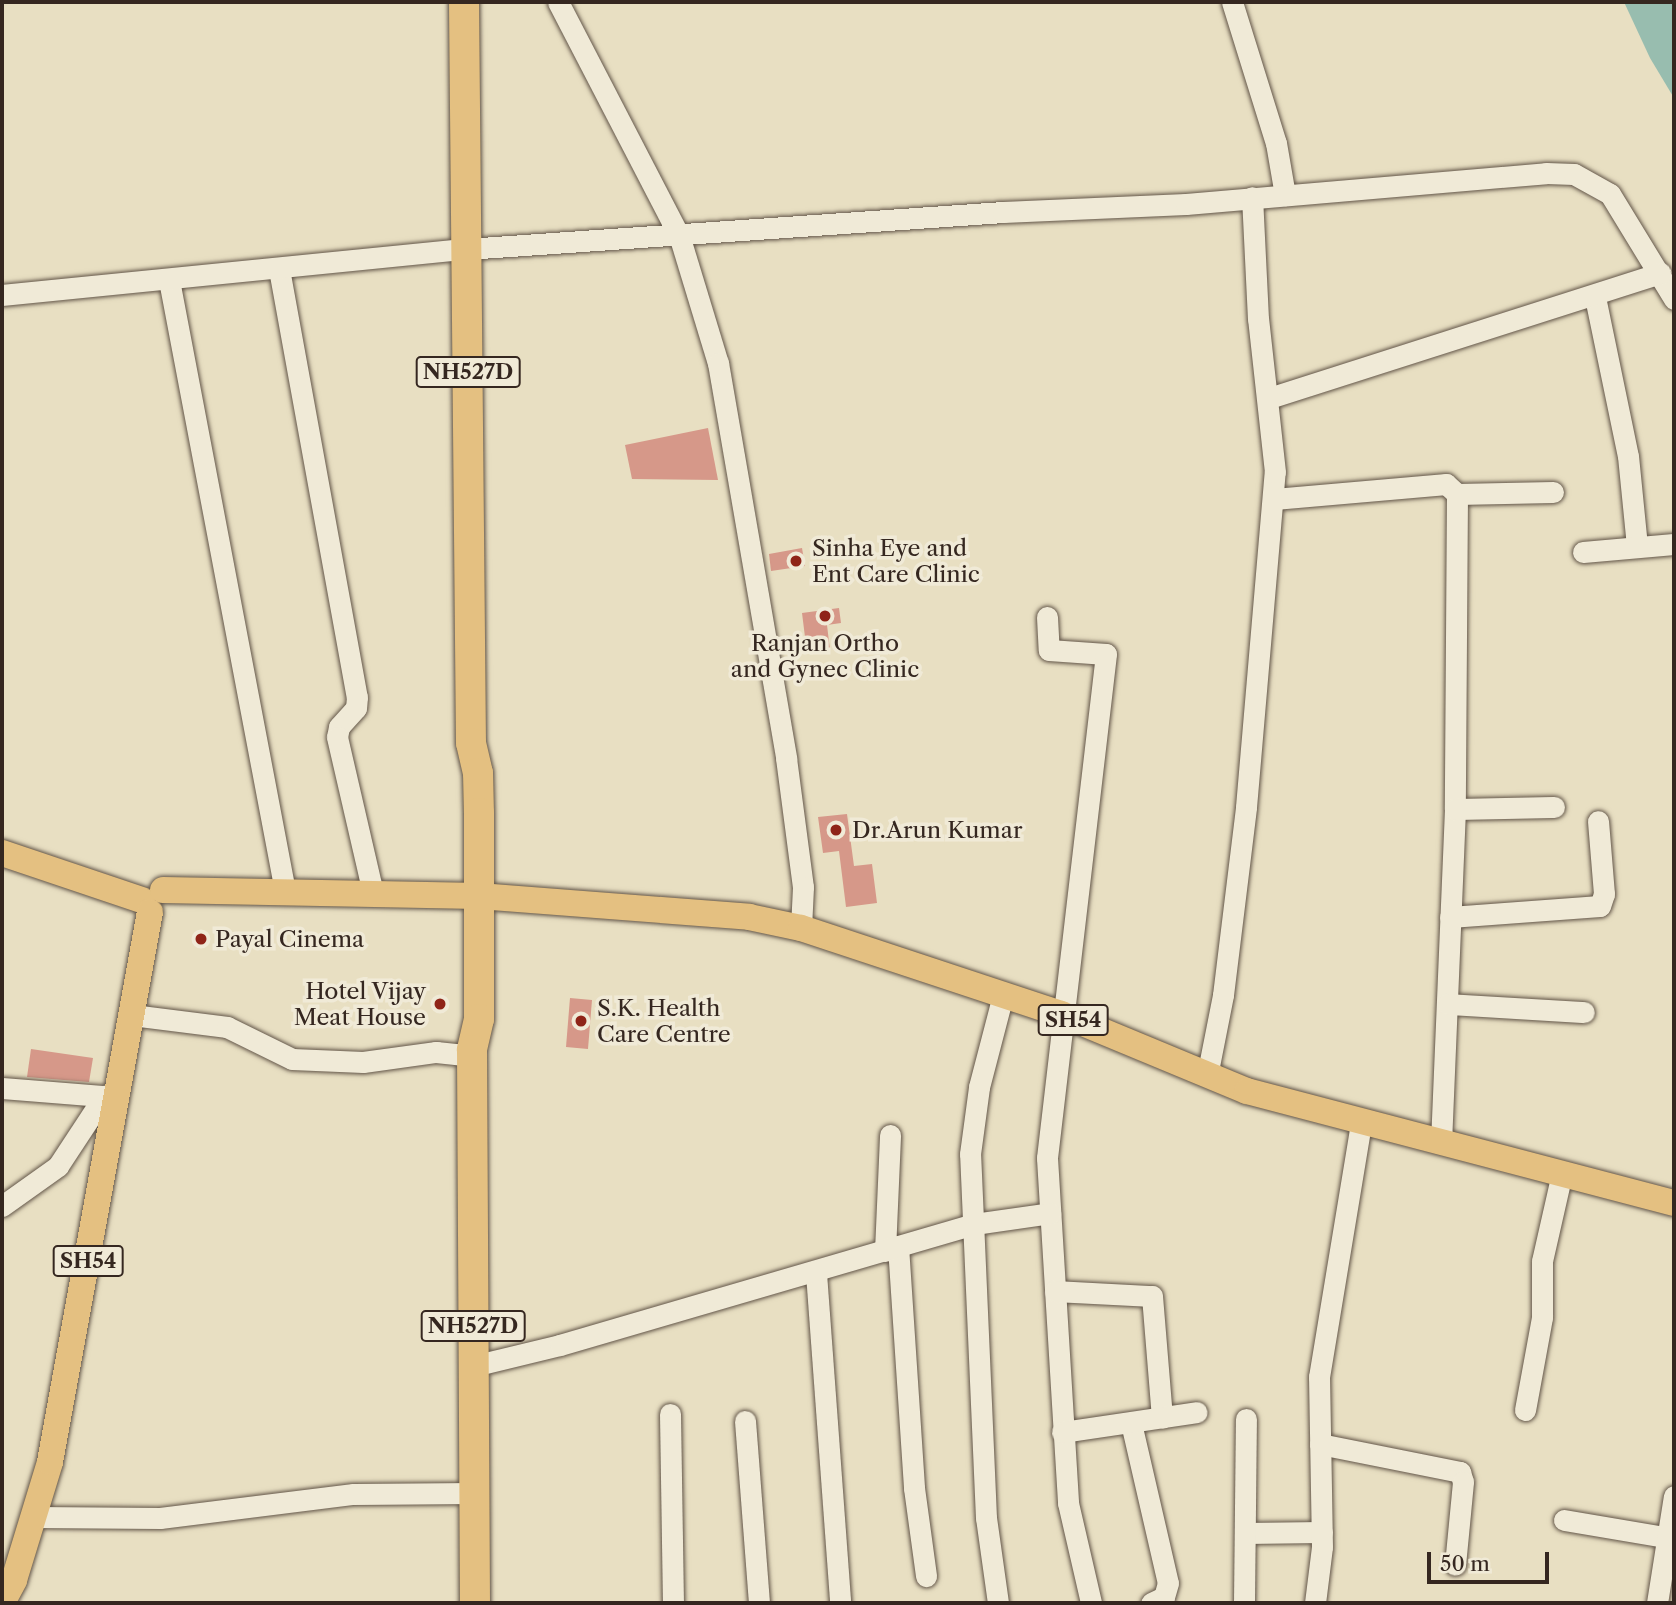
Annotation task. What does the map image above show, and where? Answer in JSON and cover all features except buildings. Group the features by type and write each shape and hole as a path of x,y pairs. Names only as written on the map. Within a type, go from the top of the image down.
{"highway":[{"name":"NH527D","path":"464,2 471,743 478,773 470,896 479,1018 472,1053 475,1603"}],"main road":[{"path":"2,853 152,901"},
{"name":"SH54","path":"12,1595 50,1462 111,1097 132,1015 152,901 285,891 470,896 706,910 801,928 1060,1014 1208,1076 1361,1123 1674,1203"}],"street":[{"path":"558,2 679,235 718,363 775,681 803,887 801,928"},
{"path":"1232,2 1276,143 1285,195"},
{"path":"2,295 466,249 1285,195 1546,173 1574,174 1610,194 1661,273 1674,299"},
{"path":"1208,1076 1223,995 1246,807 1274,499 1269,398 1258,319 1252,197"},
{"path":"279,269 357,697 356,708 339,727 337,737 373,893"},
{"path":"1269,398 1595,297 1661,273"},
{"path":"169,280 285,891"},
{"path":"1595,297 1628,456 1637,546"},
{"path":"1274,499 1446,484 1457,494 1553,492"},
{"path":"1441,1143 1455,809 1457,494"},
{"path":"1583,552 1674,544"},
{"path":"1047,617 1049,650 1106,654 1049,1112 1049,1213 1060,1322 1062,1432 1068,1503 1091,1603"},
{"path":"1455,809 1554,807"},
{"path":"1450,917 1600,906 1604,894 1598,821"},
{"path":"998,1603 986,1518 974,1224 973,1118 1003,995"},
{"path":"1448,1004 1584,1012"},
{"path":"132,1015 228,1027 292,1059 363,1062 436,1052 472,1053"},
{"path":"2,1088 111,1097"},
{"path":"2,1206 58,1166 111,1097"},
{"path":"1315,1603 1322,1532 1319,1377 1361,1123"},
{"path":"890,1135 892,1248 914,1488 926,1576"},
{"path":"1525,1410 1542,1317 1542,1261 1562,1173"},
{"path":"473,1366 816,1273 974,1224 1049,1213"},
{"path":"816,1273 840,1603"},
{"path":"1055,1291 1152,1296 1162,1418"},
{"path":"1062,1432 1197,1412"},
{"path":"670,1414 673,1603"},
{"path":"1244,1603 1246,1419"},
{"path":"746,1421 759,1603"},
{"path":"1130,1423 1168,1583 1164,1597 1151,1603"},
{"path":"1320,1444 1460,1472 1463,1482 1455,1565"},
{"path":"34,1517 160,1518 354,1494 475,1493"},
{"path":"1664,1592 1674,1496"},
{"path":"1564,1520 1670,1538"},
{"path":"1245,1533 1322,1532"}],"shaded area":[{"path":"1624,2 1674,2 1674,98 1650,58"}],"place":[{"name":"Sinha Eye and Ent Care Clinic","path":"796,561"},
{"name":"Ranjan Ortho and Gynec Clinic","path":"825,616"},
{"name":"Dr.Arun Kumar","path":"836,830"},
{"name":"Payal Cinema","path":"201,939"},
{"name":"Hotel Vijay Meat House","path":"440,1004"},
{"name":"S.K. Health Care Centre","path":"581,1021"}]}
